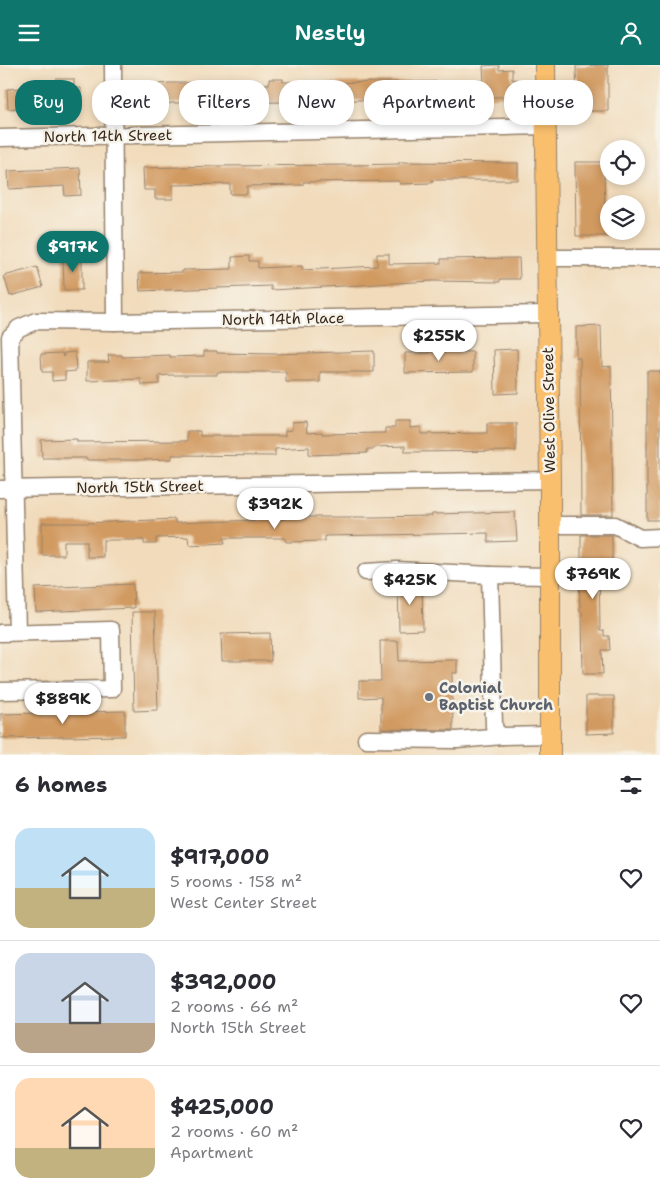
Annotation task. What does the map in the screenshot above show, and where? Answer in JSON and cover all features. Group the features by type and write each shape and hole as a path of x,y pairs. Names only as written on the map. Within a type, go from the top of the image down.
{"main road":[{"name":"West Olive Street","path":"545,65 550,480 550,755"}],"street":[{"path":"113,65 115,322"},
{"name":"North 14th Street","path":"0,138 545,126"},
{"path":"546,258 660,258"},
{"name":"North 14th Place","path":"7,489 10,337 19,327 36,321 115,322 547,314"},
{"name":"North 15th Street","path":"7,489 550,480"},
{"path":"7,489 18,632"},
{"path":"550,525 615,525 640,538 660,537"},
{"path":"366,572 397,570 550,576"},
{"path":"490,575 494,726 496,732 502,736"},
{"path":"0,633 110,630 112,689 0,691"},
{"path":"366,739 457,740 502,736 550,735"}],"building":[{"path":"499,65 499,70 512,69 512,80 504,80 504,97 494,97 494,80 484,80 483,66"},
{"path":"608,65 608,111 593,111 593,80 576,80 576,66"},
{"path":"56,79 74,79 74,80"},
{"path":"269,79 283,79 279,80 279,102 269,102"},
{"path":"354,82 364,82 364,100 354,100"},
{"path":"170,83 179,83 179,103 169,103"},
{"path":"7,89 15,89 15,108 8,109"},
{"path":"399,162 518,163 518,180 432,180 432,183 400,184 400,181 303,182 303,185 247,186 247,194 230,194 230,184 173,185 173,199 155,199 155,190 144,190 143,168 399,164"},
{"path":"575,162 600,162 600,185 604,185 605,195 600,195 600,236 576,236"},
{"path":"80,168 81,195 65,196 64,186 9,189 8,171"},
{"path":"377,254 389,254 389,264 441,263 441,259 519,258 520,279 500,279 500,282 432,281 271,290 271,286 140,291 139,273 232,269 232,257 249,256 249,261 258,261 258,268 302,266 302,270 377,266"},
{"path":"63,256 82,256 82,290 64,290"},
{"path":"37,267 43,287 10,296 4,276"},
{"path":"601,326 602,367 611,366 613,515 581,515 580,358 576,358 576,327"},
{"path":"517,349 518,393 495,394 494,350"},
{"path":"204,351 274,354 374,351 374,372 320,372 320,382 286,382 286,372 217,372 217,375 159,376 159,384 142,385 141,379 87,381 87,362 109,362 108,355 122,355 122,357 204,356"},
{"path":"430,351 473,352 473,372 405,373 405,353 430,353"},
{"path":"75,352 76,371 65,372 65,380 52,381 52,372 42,372 41,354 62,353 63,357 64,353"},
{"path":"647,371 660,371 660,520 647,520"},
{"path":"395,421 410,421 410,428 421,427 421,434 487,433 487,423 516,423 516,451 405,452 405,446 374,447 374,449 367,449 367,453 309,455 309,447 275,449 275,456 172,455 172,459 139,460 42,458 41,440 77,439 77,442 187,441 187,431 200,431 200,436 285,436 285,431 292,430 292,423 306,422 307,433 385,433 385,428 395,428"},
{"path":"515,512 517,541 488,542 488,533 325,536 325,541 286,542 285,538 224,538 225,543 189,545 188,537 156,538 156,544 144,544 144,540 103,540 103,557 87,557 87,541 64,541 64,555 42,555 42,523 175,519 175,523 285,519 285,517 432,516 432,514"},
{"path":"581,535 612,535 612,562 599,562 600,631 604,631 604,636 609,636 610,650 602,650 603,674 583,674 579,571 581,571"},
{"path":"398,580 422,581 423,630 399,631"},
{"path":"133,584 134,608 36,612 35,588"},
{"path":"132,612 155,612 158,710 134,711"},
{"path":"270,633 271,661 222,661 221,634"},
{"path":"380,641 398,641 399,661 457,660 457,673 452,673 453,730 381,729 381,697 359,698 359,681 381,681"},
{"path":"586,696 614,696 614,733 586,734"},
{"path":"125,711 125,736 0,738 0,714"}],"place":[{"name":"Colonial Baptist Church","path":"429,697"}]}
